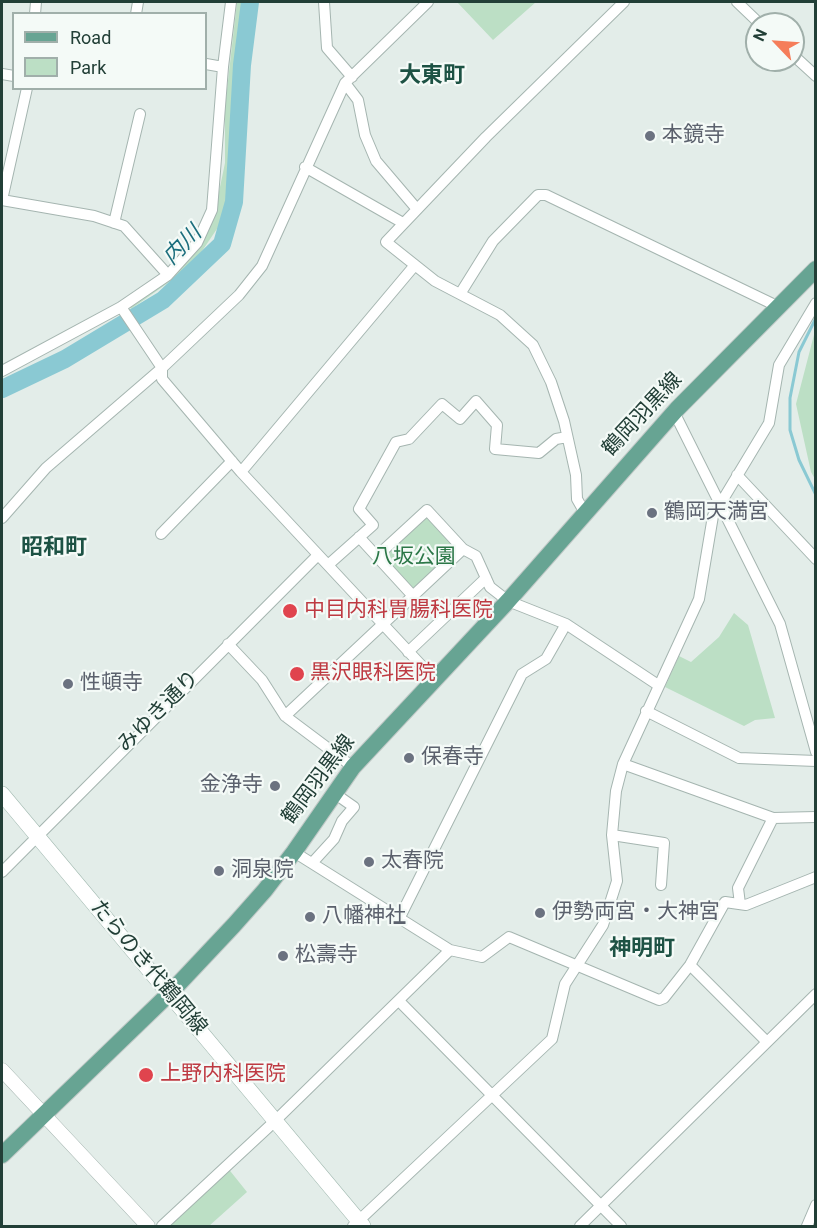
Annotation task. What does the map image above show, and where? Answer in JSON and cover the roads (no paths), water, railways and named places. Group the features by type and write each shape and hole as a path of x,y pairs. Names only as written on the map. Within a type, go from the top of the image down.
{"main road":[{"name":"鶴岡羽黒線","path":"2,1155 170,993 266,890 352,767 508,601 674,412 815,271"},
{"name":"たらのき代鶴岡線","path":"2,794 170,993 358,1225"}],"street":[{"path":"2,371 121,307 168,275 197,243 212,210 223,66 231,2"},
{"path":"324,2 327,48 358,100 365,135 376,161 416,208"},
{"path":"2,518 46,468 162,368 231,303 262,266 305,167 348,80 428,2"},
{"path":"585,513 577,499 576,475 552,382 533,345 500,315 435,281 386,242 416,208 624,2"},
{"path":"207,64 223,66"},
{"path":"27,90 2,200 94,216 124,226 168,275"},
{"path":"114,223 140,114"},
{"path":"305,167 403,223"},
{"path":"460,294 493,241 538,195 546,195 779,308"},
{"path":"241,472 415,265"},
{"path":"358,1225 552,1039 565,984 603,926 617,882 612,835 616,790 623,764 699,599 713,516 769,423 779,365 816,303"},
{"path":"121,307 140,332 162,368 162,379 241,472 435,680"},
{"path":"328,566 373,525 359,509 396,442 410,439 442,404 460,418 476,401 497,425 495,448 539,453 556,440 567,437"},
{"path":"674,412 780,624 816,752"},
{"path":"162,534 232,462"},
{"path":"737,474 812,552 816,559"},
{"path":"377,556 427,510 463,549 476,556 490,587 508,601 566,624 658,685"},
{"path":"359,537 413,596"},
{"path":"285,716 463,549"},
{"name":"みゆき通り","path":"2,872 318,555"},
{"path":"408,652 486,578"},
{"path":"399,919 522,674 546,659 566,624"},
{"path":"228,644 262,680 285,716 352,767"},
{"path":"646,711 739,758 816,761"},
{"path":"623,764 772,818 816,817"},
{"path":"313,862 334,839 342,821 354,807 334,793"},
{"path":"740,904 738,888 772,818"},
{"path":"612,835 664,843 661,885"},
{"path":"294,852 450,950 482,957 510,937 659,1000 664,998 690,964 725,902 746,905 816,877"},
{"path":"162,1227 274,1122 450,950"},
{"path":"690,964 767,1042"},
{"path":"580,1227 816,994"},
{"path":"399,1001 493,1094 621,1227"},
{"path":"2,1070 148,1227"},
{"path":"807,1227 816,1205"}],"waterway":[{"name":"内川","path":"2,389 65,359 163,300 222,244 234,202 242,65 250,2"},
{"path":"816,318 799,352 790,398 790,430 799,460 816,495"}],"place":[{"name":"本鏡寺","path":"650,136"},
{"name":"鶴岡天満宮","path":"652,513"},
{"name":"中目内科胃腸科医院","path":"290,611"},
{"name":"黒沢眼科医院","path":"297,674"},
{"name":"性頓寺","path":"68,684"},
{"name":"保春寺","path":"409,758"},
{"name":"金浄寺","path":"275,786"},
{"name":"太春院","path":"369,862"},
{"name":"洞泉院","path":"219,871"},
{"name":"伊勢両宮・大神宮","path":"540,913"},
{"name":"八幡神社","path":"310,917"},
{"name":"松壽寺","path":"283,956"},
{"name":"上野内科医院","path":"146,1075"}],"district":[{"name":"大東町","path":"432,76"},
{"name":"昭和町","path":"54,548"},
{"name":"神明町","path":"642,949"}],"park label":[{"name":"八坂公園","path":"414,558"}]}
